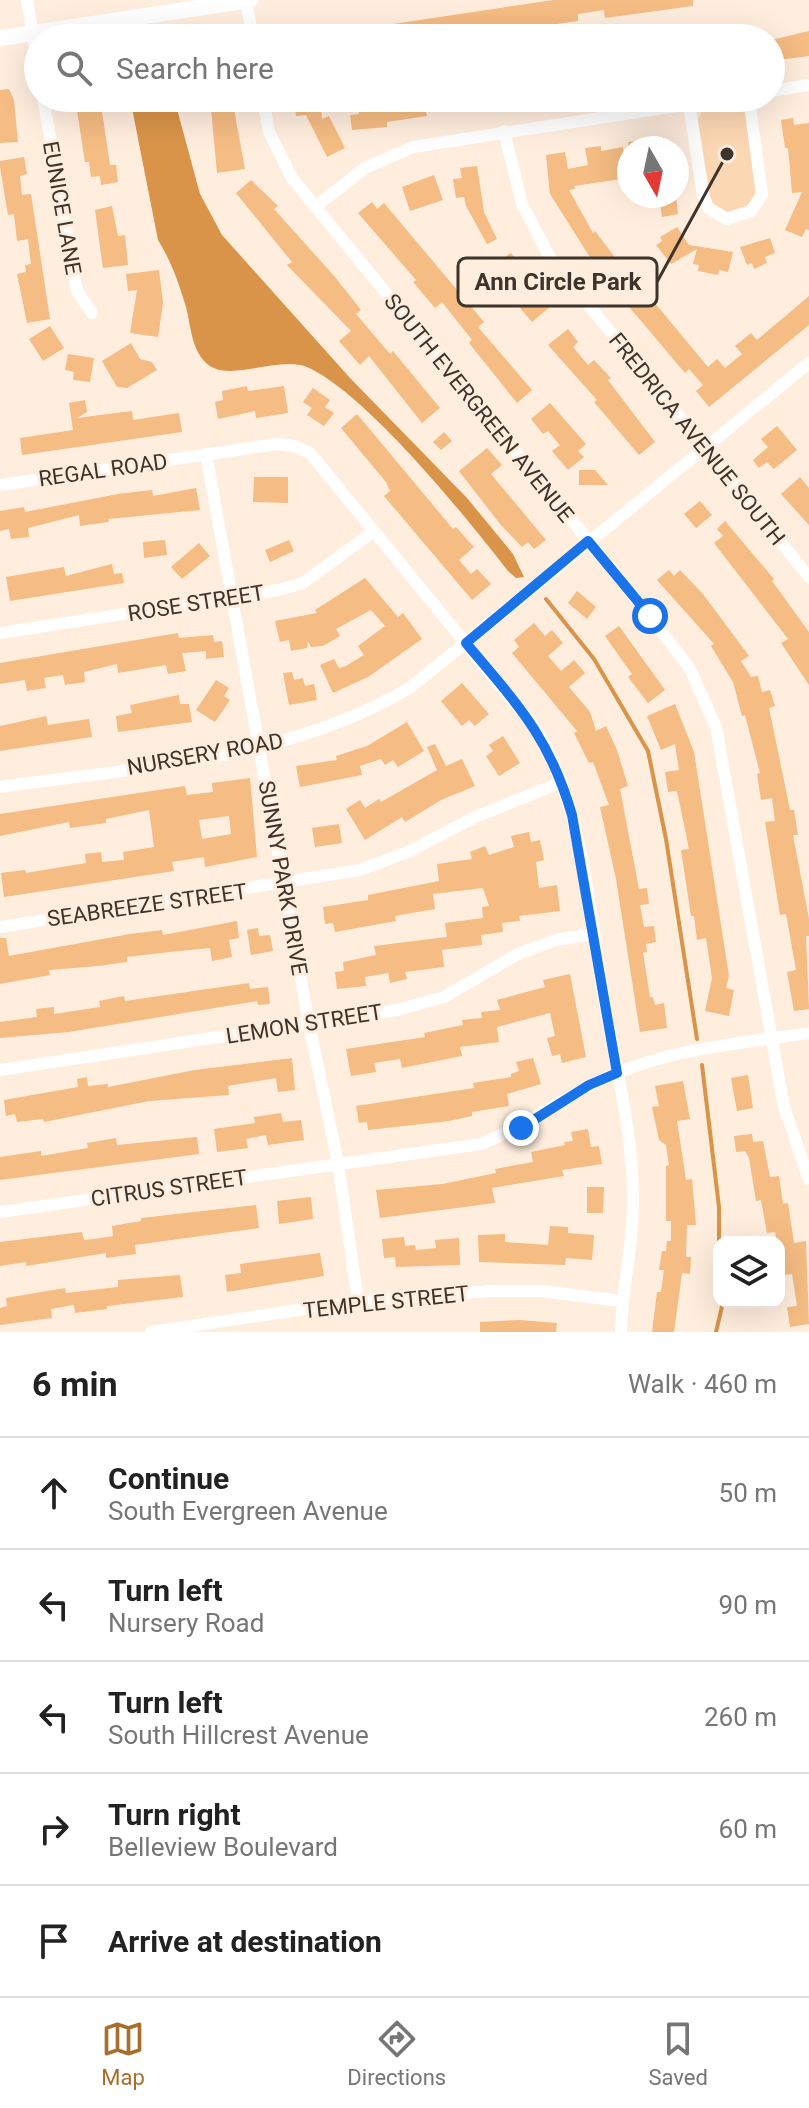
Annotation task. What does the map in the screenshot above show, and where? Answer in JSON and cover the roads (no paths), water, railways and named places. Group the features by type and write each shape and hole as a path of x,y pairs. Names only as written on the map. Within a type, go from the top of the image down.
{"main road":[{"path":"91,24 248,0"},
{"path":"0,38 24,34"}],"street":[{"path":"27,0 31,24"},
{"path":"248,0 251,24"},
{"path":"785,89 809,85"},
{"name":"EUNICE LANE","path":"45,112 77,291 92,313"},
{"name":"SOUTH EVERGREEN AVENUE","path":"265,112 278,155 315,207 690,669 716,727 784,1107 809,1179"},
{"path":"315,207 365,168 392,154 441,140 634,112"},
{"path":"690,112 703,196 708,208 727,219 751,211 762,195 751,112"},
{"name":"FREDRICA AVENUE SOUTH","path":"504,131 522,204 549,256 809,577"},
{"name":"NURSERY ROAD","path":"0,787 260,747 317,731 374,709 411,687 809,363"},
{"name":"REGAL ROAD","path":"0,485 277,444 294,446 310,453 535,728 562,782 572,815 617,1073 633,1198 631,1247 621,1301 621,1332"},
{"name":"SUNNY PARK DRIVE","path":"206,454 309,1024 338,1163 358,1301"},
{"name":"ROSE STREET","path":"0,633 230,599 303,583 374,531"},
{"name":"SEABREEZE STREET","path":"0,927 284,885 360,870 475,817 562,782"},
{"name":"LEMON STREET","path":"0,1070 397,1010 444,997 518,954 556,940 593,934"},
{"name":"CITRUS STREET","path":"0,1212 481,1144 521,1128 589,1085 660,1057 809,1033"},
{"name":"TEMPLE STREET","path":"151,1332 358,1301 491,1291 542,1291 621,1301"}],"waterway":[{"path":"546,599 594,659 648,751 666,839 697,1039"},
{"path":"702,1065 719,1207 719,1236"},
{"path":"716,1332 722,1308"}],"place":[{"name":"Ann Circle Park","path":"727,154"}]}
